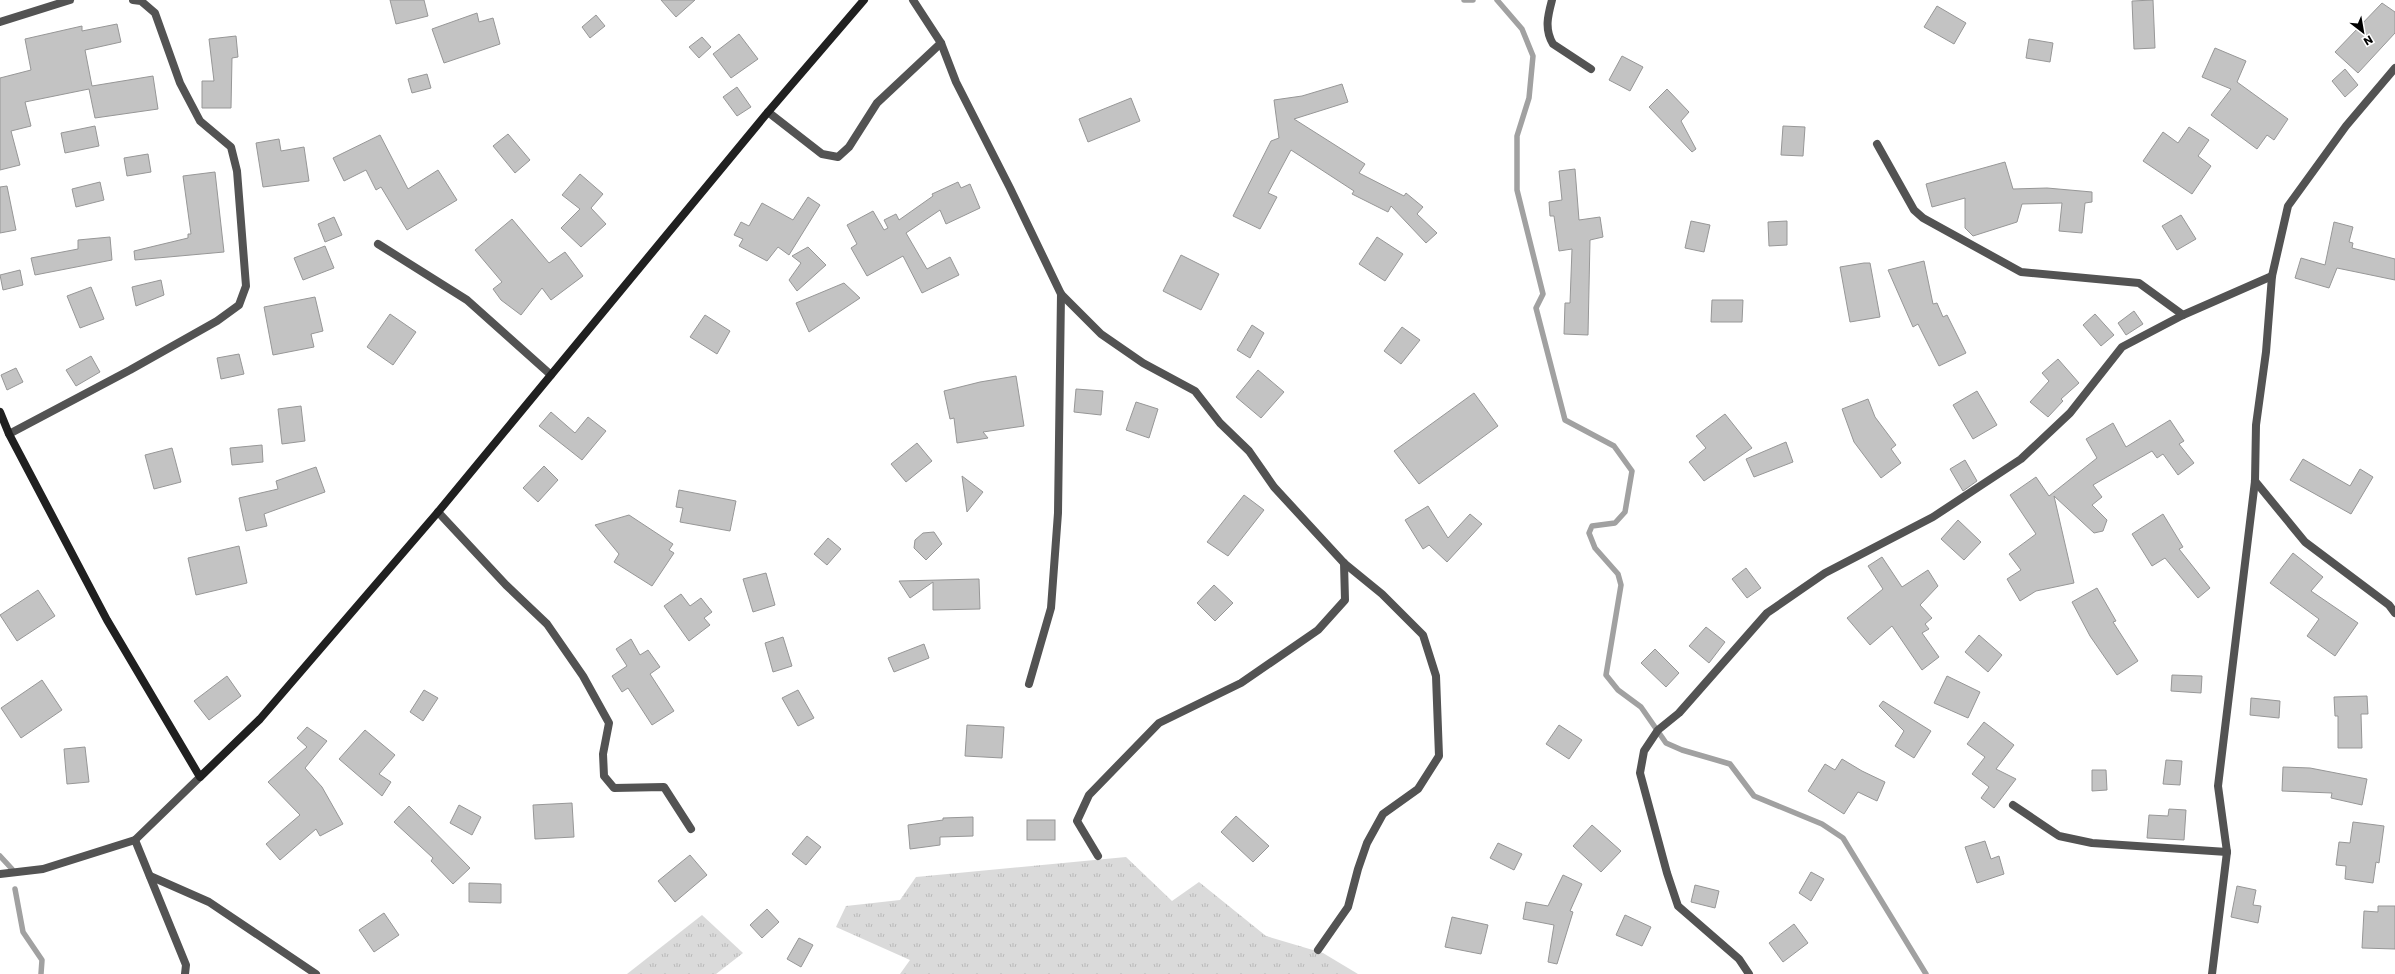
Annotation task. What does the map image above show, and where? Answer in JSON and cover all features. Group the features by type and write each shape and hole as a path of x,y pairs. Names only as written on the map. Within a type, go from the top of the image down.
{"street":[{"path":"0,22 70,0"},
{"path":"9,434 130,370 217,321 239,305 246,286 237,171 231,147 200,122 180,83 155,13 141,1 132,0"},
{"path":"0,874 44,869 135,840 260,719 438,512 768,112 864,0"},
{"path":"913,0 941,43 956,82 1007,181 1061,294 1101,334 1143,363 1195,391 1220,423 1249,451 1274,487 1344,563 1382,594 1423,635 1436,676 1439,756 1418,789 1383,814 1367,843 1358,869 1348,907 1318,950"},
{"path":"1552,0 1548,20 1550,38 1553,44 1591,69"},
{"path":"768,112 822,154 838,157 849,147 876,103 941,43"},
{"path":"2212,974 2227,852 2218,786 2255,481 2256,425 2266,352 2272,276 2288,206 2346,126 2395,68"},
{"path":"1877,144 1914,210 1923,218 1998,260 2021,272 2139,283 2183,315"},
{"path":"378,244 467,300 551,375"},
{"path":"1749,974 1739,959 1678,906 1667,873 1640,773 1644,752 1658,730 1679,713 1767,613 1825,573 1932,517 2021,459 2070,413 2122,347 2183,315 2272,276"},
{"path":"1029,684 1051,608 1058,513 1061,294"},
{"path":"0,412 9,434 107,620 200,777"},
{"path":"2255,481 2305,542 2389,605 2395,613"},
{"path":"438,512 506,585 547,624 583,676 609,723 604,754 604,776 614,788 664,787 691,829"},
{"path":"1098,856 1077,821 1090,795 1159,723 1241,683 1318,630 1345,600 1344,563"},
{"path":"2013,805 2059,836 2092,843 2227,852"},
{"path":"135,840 186,965 185,974"},
{"path":"150,876 209,902 316,974"}],"green space":[{"path":"1126,857 1172,901 1199,882 1266,936 1323,953 1358,974 900,974 910,960 836,927 846,906 900,900 916,877"},
{"path":"702,915 743,953 716,974 627,974"}],"building":[{"path":"390,0 424,0 428,16 396,24"},
{"path":"661,0 695,0 676,17"},
{"path":"2153,0 2155,48 2134,49 2132,1"},
{"path":"2382,3 2395,12 2395,33 2358,73 2335,52"},
{"path":"1937,6 1966,23 1954,44 1924,27"},
{"path":"477,13 479,22 493,18 500,44 444,63 432,29"},
{"path":"596,15 605,26 590,38 582,27"},
{"path":"117,24 121,42 85,50 92,86 153,76 158,109 95,118 89,89 25,102 31,126 11,131 20,165 0,170 0,78 31,70 25,39 82,26 82,31"},
{"path":"739,34 758,59 731,78 713,54"},
{"path":"236,36 238,57 232,58 231,108 202,108 202,81 214,81 209,39"},
{"path":"702,37 711,47 699,58 689,47"},
{"path":"2029,39 2053,43 2050,62 2026,58"},
{"path":"2215,48 2246,61 2237,82 2288,119 2274,140 2267,135 2257,149 2211,115 2231,89 2202,77"},
{"path":"1622,56 1643,67 1630,91 1609,80"},
{"path":"2345,69 2358,85 2345,97 2332,81"},
{"path":"427,74 431,88 412,93 408,79"},
{"path":"1342,84 1348,102 1294,119 1365,164 1359,173 1404,196 1406,193 1423,207 1417,214 1437,233 1426,243 1391,206 1388,212 1352,194 1354,191 1291,150 1268,193 1277,197 1260,229 1233,216 1271,141 1279,138 1274,100 1302,96"},
{"path":"737,87 751,107 737,116 723,97"},
{"path":"1667,89 1689,112 1681,121 1696,149 1692,152 1649,107"},
{"path":"1131,98 1140,121 1088,142 1079,119"},
{"path":"95,126 99,146 65,153 61,133"},
{"path":"1783,126 1805,127 1803,156 1781,155"},
{"path":"2189,127 2209,140 2198,156 2211,166 2192,194 2143,161 2163,132 2178,143"},
{"path":"508,134 530,160 515,173 493,146"},
{"path":"380,135 408,189 438,170 457,200 407,230 381,187 376,190 366,170 344,181 333,158"},
{"path":"279,139 281,151 304,147 309,181 263,187 256,143"},
{"path":"148,154 151,172 127,176 124,158"},
{"path":"2005,162 2013,189 2047,188 2092,192 2092,202 2085,203 2082,233 2059,231 2062,203 2022,204 2017,222 1973,236 1965,228 1965,198 1932,207 1926,184"},
{"path":"1575,169 1579,220 1600,217 1603,237 1590,240 1588,335 1564,334 1565,303 1570,303 1572,249 1559,251 1554,216 1550,216 1549,202 1562,200 1559,171"},
{"path":"215,172 224,252 135,260 134,251 188,238 188,234 191,234 183,176"},
{"path":"580,174 603,194 591,208 606,224 581,247 561,228 580,209 562,195"},
{"path":"100,182 104,200 76,207 72,189"},
{"path":"958,182 961,188 970,184 980,208 946,224 940,210 906,233 927,269 950,257 959,275 922,293 903,256 867,276 851,248 857,244 847,225 873,211 884,230 888,228 884,220 896,214 899,220 933,196 932,194"},
{"path":"7,186 16,230 0,233 0,187"},
{"path":"808,197 820,205 789,255 778,247 767,261 739,246 743,239 734,235 741,222 749,226 762,203 793,220"},
{"path":"2181,215 2196,239 2177,250 2162,226"},
{"path":"334,217 342,235 325,242 318,224"},
{"path":"512,219 549,263 565,252 583,276 551,300 542,288 521,315 501,300 493,289 502,282 475,250"},
{"path":"1691,221 1710,225 1704,252 1685,248"},
{"path":"1787,221 1787,245 1769,246 1768,222"},
{"path":"2334,222 2353,227 2349,242 2353,243 2352,248 2395,259 2395,280 2337,268 2329,288 2295,278 2301,258 2325,265"},
{"path":"110,237 112,260 35,275 31,258 78,249 78,240"},
{"path":"1377,237 1403,254 1385,281 1359,264"},
{"path":"325,246 334,268 303,280 294,258"},
{"path":"808,247 826,265 797,291 789,280 801,263 792,256"},
{"path":"1181,255 1219,274 1201,310 1163,291"},
{"path":"1924,261 1933,304 1937,303 1943,317 1947,315 1966,353 1939,366 1918,324 1913,327 1888,270"},
{"path":"1870,263 1880,317 1850,322 1840,267"},
{"path":"20,270 23,285 3,290 0,275"},
{"path":"161,280 164,295 136,306 132,287"},
{"path":"844,283 860,298 809,332 796,303"},
{"path":"91,287 104,319 80,328 67,296"},
{"path":"315,297 323,331 311,334 314,347 273,355 264,307"},
{"path":"1712,300 1743,300 1742,322 1711,322"},
{"path":"2134,311 2143,324 2126,335 2118,323"},
{"path":"390,314 416,332 393,365 367,347"},
{"path":"2095,314 2114,335 2101,346 2083,325"},
{"path":"705,315 730,331 717,354 690,337"},
{"path":"1252,325 1264,333 1250,358 1237,350"},
{"path":"1402,327 1420,340 1401,364 1384,351"},
{"path":"239,354 244,374 221,379 217,358"},
{"path":"91,356 100,372 76,386 66,370"},
{"path":"2058,359 2079,383 2061,399 2063,401 2048,417 2030,402 2049,381 2042,373"},
{"path":"16,368 23,382 7,390 1,375"},
{"path":"1258,370 1284,392 1261,418 1236,397"},
{"path":"1016,376 1024,426 983,432 988,438 957,443 954,418 950,419 944,391 980,382"},
{"path":"1076,389 1103,391 1101,415 1074,412"},
{"path":"1977,391 1997,425 1973,439 1953,405"},
{"path":"1474,393 1498,426 1419,484 1394,451"},
{"path":"1868,399 1875,417 1896,445 1891,449 1901,463 1881,478 1854,442 1842,409"},
{"path":"1136,402 1158,409 1149,438 1126,430"},
{"path":"301,406 305,441 282,444 278,409"},
{"path":"551,412 575,433 588,417 606,431 582,460 539,426"},
{"path":"1725,414 1752,448 1704,481 1689,462 1706,448 1696,436"},
{"path":"2170,420 2184,441 2179,444 2194,463 2178,475 2163,454 2157,458 2152,451 2093,485 2102,497 2092,505 2107,520 2103,531 2094,533 2054,496 2074,583 2036,591 2020,601 2007,579 2021,570 2009,554 2036,534 2010,495 2036,477 2049,496 2097,458 2086,439 2113,423 2126,447"},
{"path":"1786,442 1793,462 1754,477 1746,459"},
{"path":"917,443 932,461 906,482 891,464"},
{"path":"262,445 263,462 232,465 230,448"},
{"path":"172,448 181,482 154,489 145,455"},
{"path":"2303,459 2350,486 2360,469 2373,477 2351,514 2290,480"},
{"path":"1965,460 1977,481 1963,491 1950,469"},
{"path":"544,466 558,480 538,502 523,488"},
{"path":"316,467 325,492 264,514 267,526 246,531 239,498 278,489 276,481"},
{"path":"962,476 983,492 967,512"},
{"path":"679,490 736,501 730,531 680,522 683,508 676,507"},
{"path":"1244,495 1264,510 1228,556 1207,542"},
{"path":"1428,506 1448,538 1470,514 1482,524 1447,562 1429,545 1423,549 1405,520"},
{"path":"2163,514 2183,547 2179,549 2210,588 2198,598 2165,558 2152,566 2132,534"},
{"path":"629,515 673,544 669,550 674,553 652,586 614,562 619,554 595,525"},
{"path":"1958,520 1981,542 1964,560 1941,539"},
{"path":"934,532 942,544 926,560 914,548 915,540 923,533"},
{"path":"828,538 841,549 827,565 814,554"},
{"path":"239,546 247,583 196,595 188,558"},
{"path":"2293,553 2323,577 2311,591 2358,623 2335,656 2307,636 2319,619 2270,583"},
{"path":"1882,557 1902,587 1928,570 1938,586 1920,605 1932,618 1925,624 1929,629 1922,633 1939,657 1922,670 1892,626 1870,645 1847,618 1883,589 1868,566"},
{"path":"1746,568 1761,588 1747,598 1732,579"},
{"path":"766,573 775,605 753,612 743,579"},
{"path":"979,579 980,609 933,610 933,582 910,598 899,581"},
{"path":"1214,585 1233,603 1215,621 1197,603"},
{"path":"2097,588 2116,621 2113,622 2138,661 2117,675 2090,636 2072,602"},
{"path":"38,590 55,616 17,641 0,615"},
{"path":"681,594 690,606 701,598 712,612 704,618 710,625 689,641 664,606"},
{"path":"1706,627 1725,642 1709,663 1689,646"},
{"path":"1979,635 2002,655 1988,672 1965,652"},
{"path":"783,637 792,666 773,672 765,643"},
{"path":"631,639 640,655 648,650 660,667 650,674 674,711 652,725 628,688 622,692 612,676 627,666 616,649"},
{"path":"924,644 929,658 894,672 888,658"},
{"path":"1655,649 1679,673 1666,687 1641,663"},
{"path":"2172,675 2202,676 2201,693 2171,691"},
{"path":"227,676 241,696 209,720 194,701"},
{"path":"1947,676 1980,692 1968,718 1934,703"},
{"path":"42,680 62,710 21,738 1,708"},
{"path":"424,690 438,698 423,721 410,712"},
{"path":"798,690 814,718 798,726 782,698"},
{"path":"2367,696 2368,714 2361,714 2362,748 2338,748 2338,716 2335,716 2334,697"},
{"path":"2251,698 2280,701 2279,718 2250,715"},
{"path":"1883,701 1931,731 1914,758 1895,746 1904,731 1879,706"},
{"path":"1984,722 2014,745 1996,769 2016,779 1994,808 1981,798 1989,787 1972,774 1985,757 1967,744"},
{"path":"967,725 1004,727 1002,758 965,756"},
{"path":"1559,725 1582,740 1569,759 1546,744"},
{"path":"307,727 327,741 305,768 322,787 343,824 320,836 316,829 280,860 266,844 300,815 268,782 307,747 297,738"},
{"path":"365,730 395,755 379,774 391,782 382,796 339,759"},
{"path":"85,747 89,782 67,784 64,749"},
{"path":"1842,759 1885,782 1877,801 1858,792 1844,814 1808,791 1825,764 1835,770"},
{"path":"2166,760 2182,761 2180,785 2163,784"},
{"path":"2283,767 2310,768 2367,779 2362,805 2331,798 2332,793 2282,791"},
{"path":"2092,770 2106,770 2107,790 2092,791"},
{"path":"572,803 574,837 535,839 533,805"},
{"path":"459,805 481,817 472,835 450,823"},
{"path":"409,806 470,868 453,884 431,861 433,858 394,822"},
{"path":"2169,809 2186,810 2184,840 2147,838 2149,815 2168,816"},
{"path":"1236,816 1269,846 1253,862 1221,832"},
{"path":"973,817 973,836 940,837 940,845 910,849 908,825 943,820 943,818"},
{"path":"1027,820 1055,820 1055,840 1027,840"},
{"path":"2353,822 2384,826 2379,863 2376,862 2373,883 2345,879 2346,866 2336,865 2339,842 2350,843"},
{"path":"1592,825 1621,851 1601,872 1573,846"},
{"path":"807,836 821,847 806,865 792,854"},
{"path":"1985,841 1991,859 1999,856 2004,874 1977,883 1965,847"},
{"path":"1498,843 1522,854 1514,870 1490,858"},
{"path":"690,855 707,875 675,902 658,881"},
{"path":"1811,872 1824,879 1811,901 1799,893"},
{"path":"1563,875 1582,884 1570,911 1573,912 1557,964 1548,962 1554,925 1523,919 1526,902 1548,906"},
{"path":"469,883 501,884 501,903 469,902"},
{"path":"1695,885 1719,891 1715,908 1691,902"},
{"path":"2237,886 2256,890 2253,905 2261,906 2258,923 2231,917"},
{"path":"2378,906 2395,906 2395,949 2362,948 2364,911 2378,912"},
{"path":"767,909 779,922 762,938 750,925"},
{"path":"384,913 399,935 374,952 359,930"},
{"path":"1625,915 1651,927 1642,946 1616,935"},
{"path":"1452,917 1488,925 1481,954 1445,947"},
{"path":"1794,924 1808,943 1783,962 1769,943"},
{"path":"799,938 813,945 801,967 787,959"}],"waterway":[{"path":"1464,0 1473,0"},
{"path":"1497,0 1522,29 1533,56 1529,98 1517,136 1517,190 1543,294 1536,308 1565,420 1614,446 1632,471 1625,512 1615,523 1592,526 1589,533 1595,548 1618,574 1621,585 1606,675 1618,690 1641,707 1666,743 1682,750 1730,764 1754,796 1822,824 1843,838 1926,974"},
{"path":"0,856 12,869"},
{"path":"15,889 23,932 42,960 41,974"}]}
